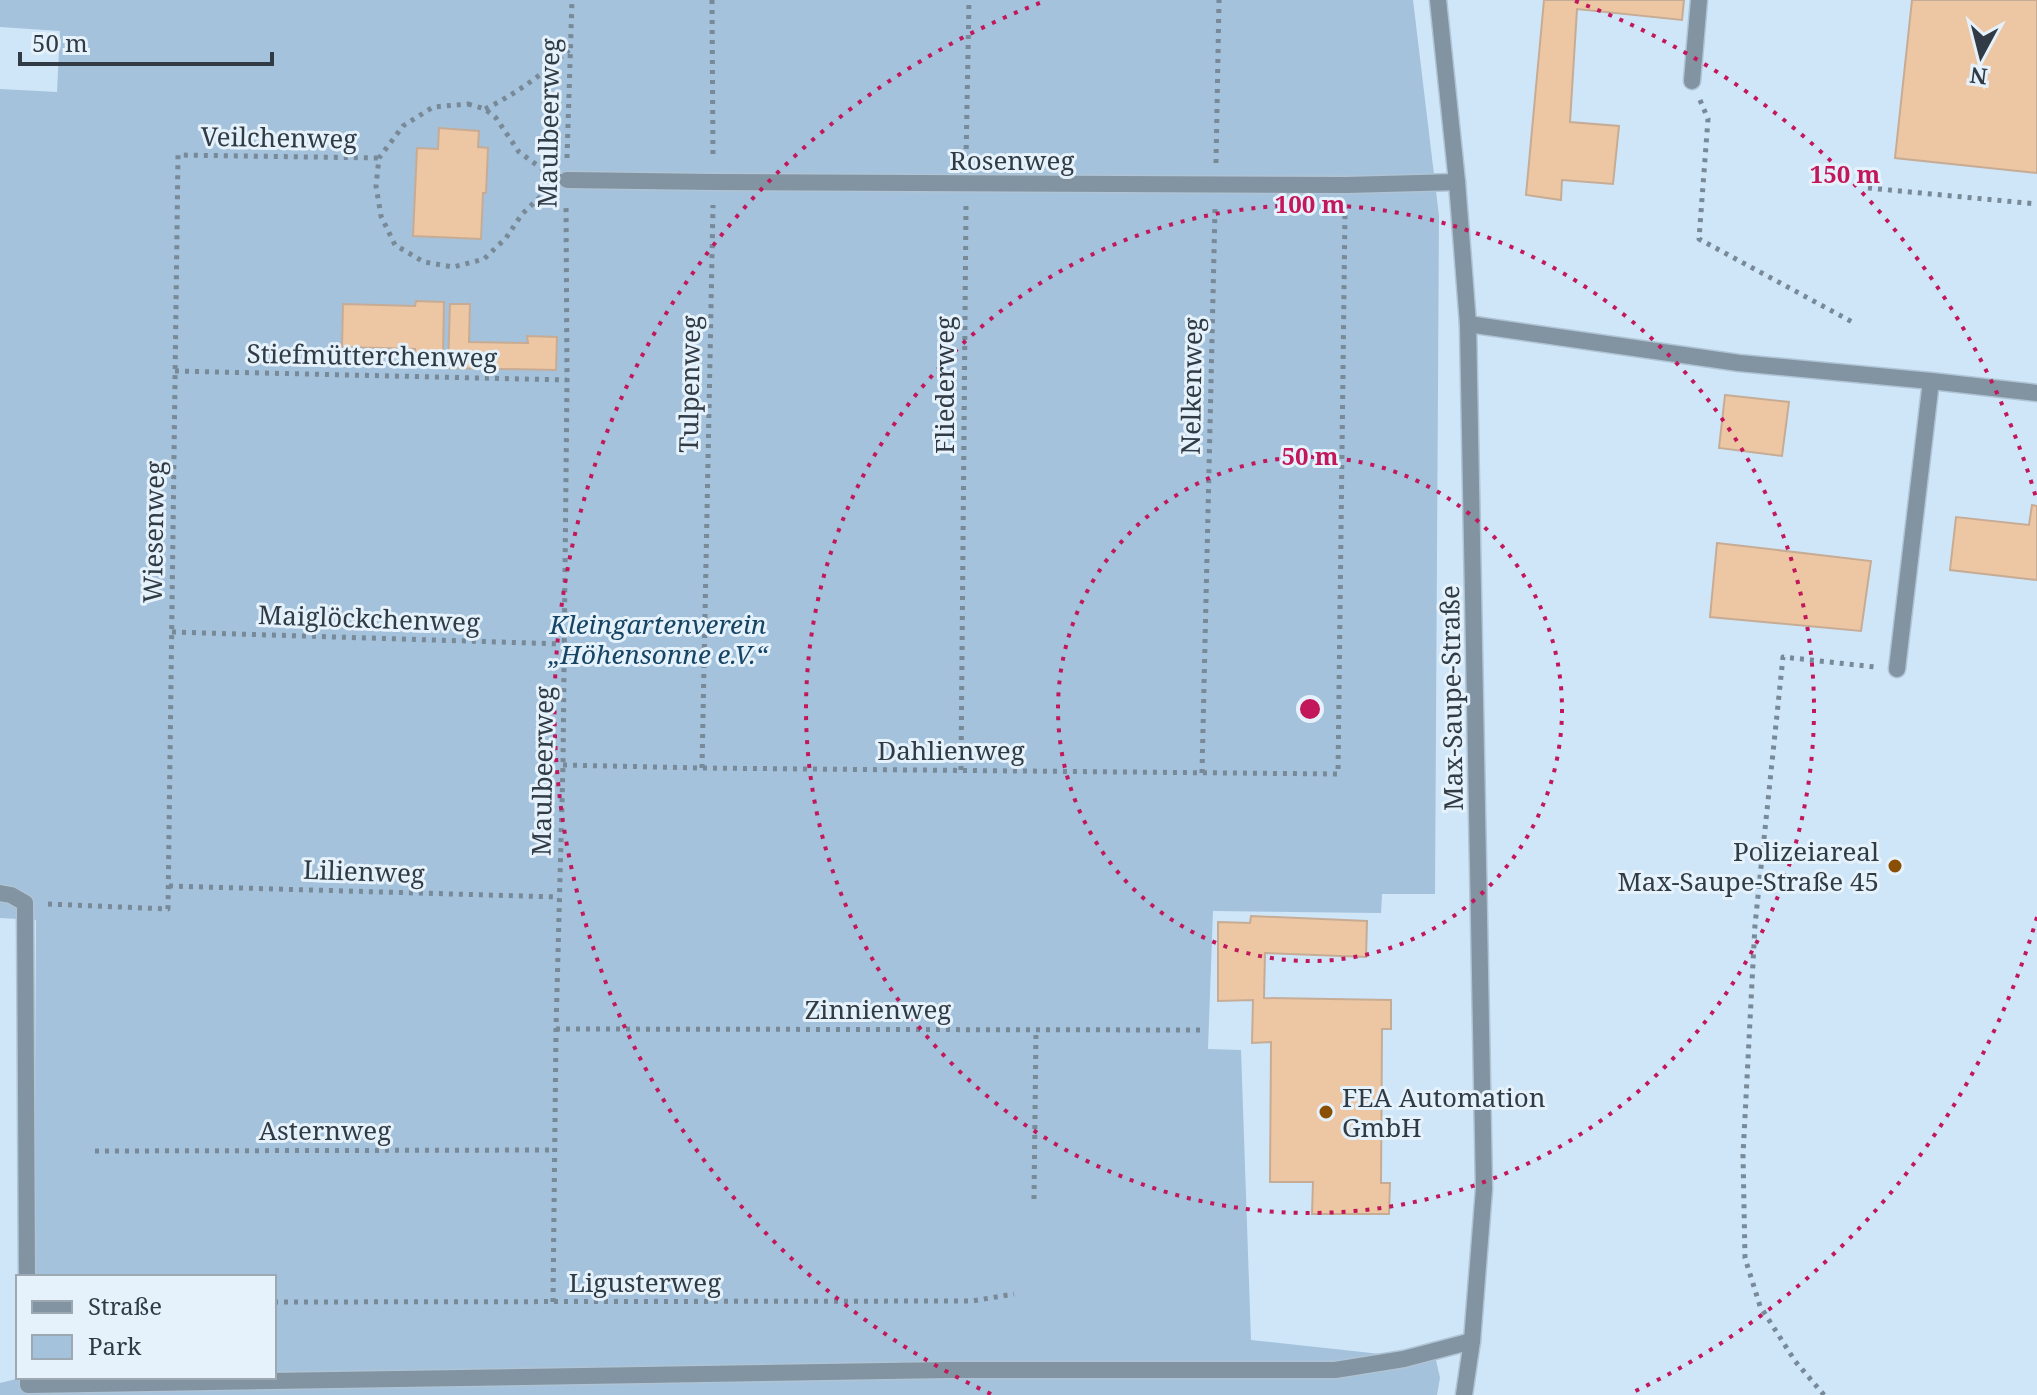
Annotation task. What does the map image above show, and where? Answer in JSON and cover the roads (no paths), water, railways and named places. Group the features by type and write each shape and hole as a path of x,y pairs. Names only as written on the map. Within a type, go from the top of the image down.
{"street":[{"name":"Max-Saupe-Straße","path":"1438,0 1468,324 1484,1189 1472,1341 1464,1395"},
{"path":"1692,81 1699,0"},
{"name":"Rosenweg","path":"567,180 1346,185 1457,182"},
{"path":"1468,324 1739,363 2037,393"},
{"path":"1897,669 1931,381"},
{"path":"0,893 25,903 27,1275"},
{"path":"28,1379 28,1385 948,1370 1335,1370 1404,1359 1472,1341"}],"place":[{"name":"Polizeiareal Max-Saupe-Straße 45","path":"1895,866"},
{"name":"FEA Automation GmbH","path":"1326,1112"}],"park label":[{"name":"Kleingartenverein „Höhensonne e.V.“","path":"658,639"}]}
